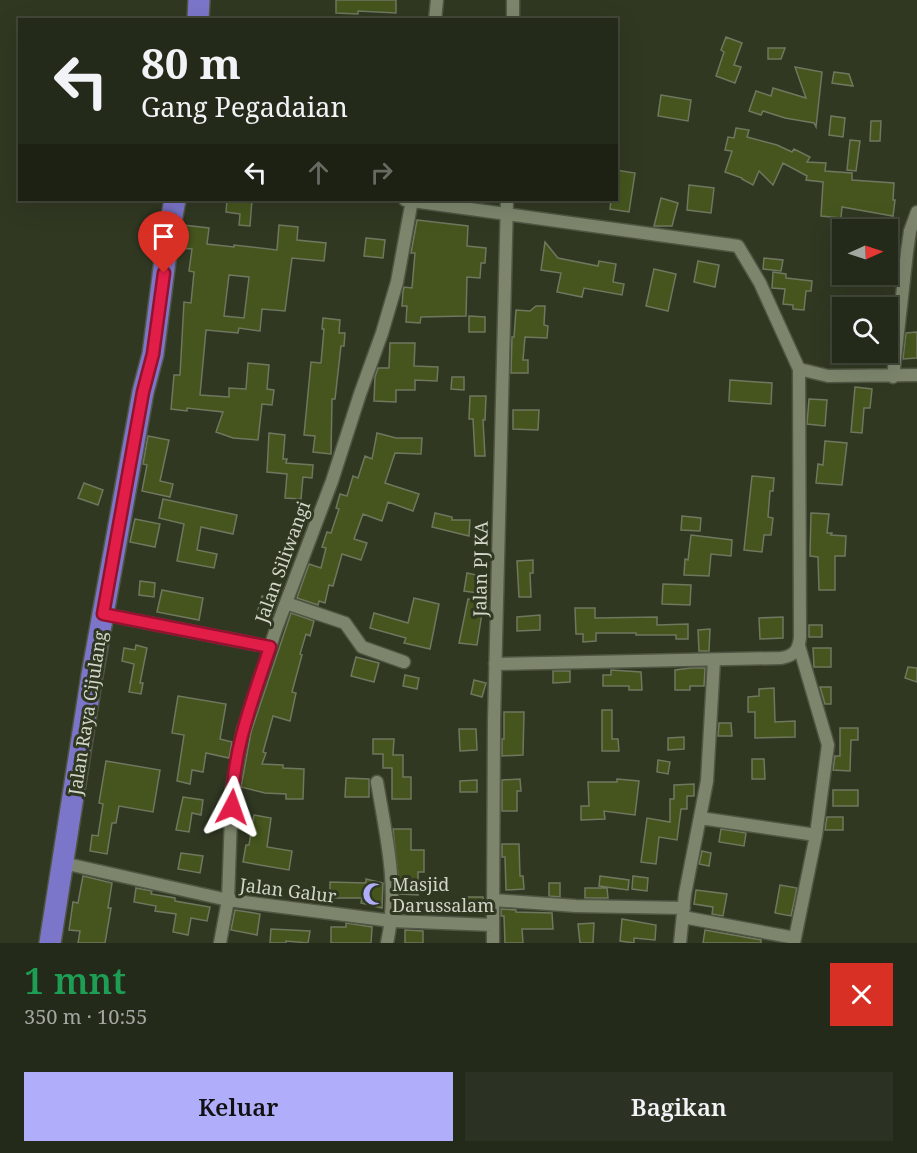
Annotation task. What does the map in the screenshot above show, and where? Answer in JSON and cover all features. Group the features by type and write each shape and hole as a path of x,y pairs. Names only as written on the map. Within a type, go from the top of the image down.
{"highway":[{"path":"198,18 200,0"},
{"name":"Jalan Raya Cijulang","path":"50,943 103,614 143,392 153,354 175,201"}],"street":[{"path":"435,18 437,0"},
{"path":"513,0 513,18"},
{"name":"Jalan Siliwangi","path":"220,943 228,900 232,788 243,730 270,647 332,481 382,333 397,282 410,201"},
{"path":"417,201 738,246 760,284 800,369 799,646 828,745 816,835 795,940 683,912 493,900"},
{"name":"Jalan PJ KA","path":"493,925 495,664 507,201"},
{"path":"893,376 910,231 917,212"},
{"path":"800,369 828,376 917,375"},
{"path":"286,603 345,622 362,647 404,662"},
{"path":"103,614 270,647"},
{"path":"495,664 782,658 788,657 799,646"},
{"path":"680,943 683,912 707,781 714,660"},
{"path":"378,782 392,878 392,921 387,943"},
{"path":"700,818 816,835"},
{"name":"Jalan Galur","path":"63,863 228,900 392,921 493,925"},
{"path":"493,925 493,943"}],"building":[{"path":"336,0 396,0 396,13 358,11 358,14 336,13"},
{"path":"726,37 742,43 734,65 741,67 735,83 716,76"},
{"path":"768,48 785,48 781,59 768,59"},
{"path":"795,67 822,72 816,127 814,123 763,111 761,115 749,111 756,91 771,96 773,88 806,98"},
{"path":"834,72 849,74 853,86 832,83"},
{"path":"661,95 691,100 688,121 658,116"},
{"path":"831,116 845,118 843,137 829,135"},
{"path":"871,121 881,121 880,141 870,141"},
{"path":"736,128 749,130 747,137 777,145 792,152 794,149 810,157 807,162 826,163 825,171 852,173 852,180 894,183 893,216 842,207 841,218 821,216 823,182 806,180 807,176 783,163 773,185 759,171 753,185 725,172 732,151 725,150 728,137 734,138"},
{"path":"850,140 860,141 856,171 847,170"},
{"path":"618,170 635,173 629,212 610,209 611,201 618,201"},
{"path":"689,185 714,188 711,213 687,210"},
{"path":"661,198 678,203 672,226 654,226"},
{"path":"227,201 252,201 250,226 239,225 240,214 226,212"},
{"path":"417,220 468,226 467,246 486,248 485,263 481,263 480,278 467,277 466,316 421,317 420,323 406,322 407,306 402,306 403,292 404,287 412,288 415,253 411,253"},
{"path":"183,225 209,228 207,244 277,250 279,225 298,227 297,240 326,243 324,261 292,258 285,311 262,309 260,331 239,328 238,333 206,330 200,395 229,397 229,388 246,389 248,363 269,365 267,389 274,390 272,405 262,404 258,440 233,438 216,432 223,412 187,408 187,411 171,409 174,375 180,375 184,302 191,303 194,272 189,271 192,249 179,248","holes":["229,275 249,277 244,318 224,316"]},
{"path":"366,238 385,240 383,258 364,256"},
{"path":"545,242 558,258 598,266 599,261 616,264 613,282 624,284 622,295 584,288 582,297 557,292 561,273 541,270"},
{"path":"764,258 783,260 781,271 763,269"},
{"path":"698,261 719,265 715,287 694,282"},
{"path":"654,269 676,274 668,311 646,306"},
{"path":"773,272 786,274 786,278 812,281 811,291 806,291 804,310 793,309 793,305 783,304 785,289 772,288"},
{"path":"536,306 545,306 544,325 548,326 547,338 525,337 523,360 528,360 528,373 511,373 512,337 514,337 516,310 530,311"},
{"path":"469,316 485,317 485,332 469,332"},
{"path":"323,318 340,320 339,333 345,333 344,346 341,346 335,399 332,399 331,454 313,452 315,436 304,435 311,362 321,363"},
{"path":"917,332 917,358 903,359 906,333"},
{"path":"390,343 415,343 414,366 438,367 437,381 415,380 415,390 396,390 396,402 374,401 375,377 378,368 389,368"},
{"path":"452,377 464,377 464,390 451,389"},
{"path":"730,380 772,383 771,404 729,401"},
{"path":"855,387 872,389 870,408 864,408 862,433 851,432"},
{"path":"470,396 486,396 485,420 483,420 485,456 475,456 473,419 469,419"},
{"path":"809,399 827,400 825,426 807,424"},
{"path":"513,410 539,410 538,430 513,429"},
{"path":"269,433 285,435 283,459 287,459 286,463 313,465 312,478 303,477 301,499 285,498 287,474 267,472"},
{"path":"377,433 396,438 422,438 421,454 395,453 385,483 419,494 413,511 388,502 382,521 363,514 354,539 367,543 361,560 342,554 333,586 329,585 325,603 319,601 318,605 297,598 309,564 321,568 326,548 322,547 327,532 331,533 339,509 336,508 340,494 347,496 353,476 358,478 365,456 372,459"},
{"path":"148,436 169,440 160,481 173,484 170,497 142,491 147,465 143,464"},
{"path":"825,441 847,443 842,485 816,483 818,464 823,465"},
{"path":"752,476 774,478 773,491 770,491 768,517 773,518 771,535 764,535 762,552 744,550"},
{"path":"84,483 103,490 98,505 78,498"},
{"path":"163,499 237,515 233,534 201,527 197,550 217,554 214,568 177,561 184,524 159,518"},
{"path":"435,513 452,517 452,520 470,520 469,536 432,527"},
{"path":"811,513 829,514 827,533 846,536 845,556 835,556 835,590 819,590 818,557 810,556"},
{"path":"682,516 701,518 700,531 681,530"},
{"path":"135,519 160,524 155,547 130,542"},
{"path":"691,535 732,540 731,556 711,554 709,576 684,575"},
{"path":"533,560 533,573 530,573 531,597 519,597 517,561"},
{"path":"467,573 481,576 478,593 464,591"},
{"path":"140,581 155,583 154,597 139,595"},
{"path":"663,584 691,585 690,605 662,604"},
{"path":"162,590 203,598 199,620 157,612"},
{"path":"262,596 278,600 273,614 258,610"},
{"path":"414,598 439,604 430,649 404,643 406,638 370,628 374,613 408,623"},
{"path":"468,599 486,601 477,645 459,643"},
{"path":"575,608 595,608 595,618 657,617 657,625 688,624 688,639 676,639 676,635 596,633 596,641 583,642 583,634 576,634"},
{"path":"291,613 314,621 310,636 306,634 300,654 302,655 292,692 296,693 290,721 273,716 262,764 304,769 303,799 286,799 286,794 265,793 241,787 251,732"},
{"path":"540,615 540,630 517,631 517,617"},
{"path":"783,617 783,638 760,639 759,618"},
{"path":"809,625 822,625 822,637 809,637"},
{"path":"710,629 709,651 699,651 698,630"},
{"path":"136,645 147,648 140,683 143,683 141,694 129,692 134,664 122,661 124,648 135,650"},
{"path":"813,648 831,648 831,667 814,667"},
{"path":"356,657 379,663 374,682 351,676"},
{"path":"908,667 917,668 917,682 905,678"},
{"path":"705,668 704,686 690,686 690,690 675,690 675,670"},
{"path":"611,670 641,672 642,690 629,690 629,686 603,686 603,675 611,675"},
{"path":"553,671 570,671 570,682 553,683"},
{"path":"405,675 419,678 417,689 403,686"},
{"path":"474,680 486,683 482,697 471,694"},
{"path":"820,687 831,687 831,704 825,704"},
{"path":"774,688 775,722 795,721 795,737 755,738 755,712 748,712 748,697 759,696 759,689"},
{"path":"178,696 226,704 220,739 232,742 229,758 206,753 203,772 192,770 190,784 177,781 184,735 172,733"},
{"path":"602,710 612,710 612,739 618,739 619,751 602,751"},
{"path":"504,712 524,712 523,755 502,756"},
{"path":"719,723 731,723 732,736 718,736"},
{"path":"840,728 858,728 858,740 851,740 850,771 833,770 835,756 840,756"},
{"path":"459,729 476,729 477,750 460,751"},
{"path":"684,737 684,749 668,750 668,738"},
{"path":"373,739 394,739 393,755 403,755 403,777 411,777 411,799 392,799 392,768 383,768 383,754 373,754"},
{"path":"752,759 764,759 765,779 752,779"},
{"path":"658,760 670,762 668,774 657,772"},
{"path":"106,761 160,770 153,812 119,806 116,823 112,823 107,854 90,851 92,835 98,836 103,804 99,803"},
{"path":"346,778 369,779 369,797 345,797"},
{"path":"520,779 521,791 517,791 517,811 502,811 502,780"},
{"path":"617,779 639,781 635,815 604,811 605,819 581,820 581,806 589,806 588,782 617,782"},
{"path":"477,780 477,792 460,792 460,781"},
{"path":"694,784 694,796 687,796 687,809 681,809 677,840 659,837 656,864 641,862 647,818 670,822 670,799 674,799 674,785"},
{"path":"833,790 858,790 858,806 833,806"},
{"path":"183,797 203,800 201,815 192,813 189,832 176,830"},
{"path":"254,815 271,818 267,847 292,851 289,870 243,862 246,845 249,845"},
{"path":"827,817 843,817 843,830 825,830"},
{"path":"393,829 411,829 411,850 424,850 424,872 418,872 418,895 400,894"},
{"path":"721,829 746,833 744,846 719,842"},
{"path":"502,844 519,844 520,876 523,876 524,889 506,890 505,857 502,857"},
{"path":"702,851 711,853 709,866 699,864"},
{"path":"181,853 203,856 200,873 178,869"},
{"path":"83,876 112,883 108,908 111,908 105,943 78,943 80,931 69,930 73,902 78,903"},
{"path":"600,876 629,880 628,890 599,886"},
{"path":"633,876 648,878 647,891 632,889"},
{"path":"366,879 383,883 382,908 361,903 362,898 330,898 330,882 366,883"},
{"path":"549,883 560,883 560,897 549,896"},
{"path":"780,885 797,888 791,916 775,913"},
{"path":"136,888 152,891 151,894 175,898 175,901 210,907 207,921 191,918 188,935 173,932 176,914 155,911 156,906 134,902"},
{"path":"585,888 607,888 608,898 585,898"},
{"path":"696,890 727,894 723,916 712,914 713,907 694,904"},
{"path":"463,897 483,897 483,912 463,912"},
{"path":"501,909 516,910 516,912 552,913 553,929 522,929 523,943 505,943 504,916 501,916"},
{"path":"235,910 260,914 257,935 231,930"},
{"path":"622,919 656,925 655,940 634,938 634,943 620,941"},
{"path":"346,923 372,927 371,943 331,943 331,927 346,927"},
{"path":"594,923 593,943 580,943 578,924"},
{"path":"271,929 310,931 308,943 286,941 286,943 270,943"},
{"path":"405,930 423,931 423,943 405,943"},
{"path":"705,930 761,940 761,943 703,943"}],"place":[{"name":"Masjid Darussalam","path":"374,894"}],"route":[{"path":"164,273 153,354 143,392 103,614 270,647 243,730 232,788 232,807"}]}
